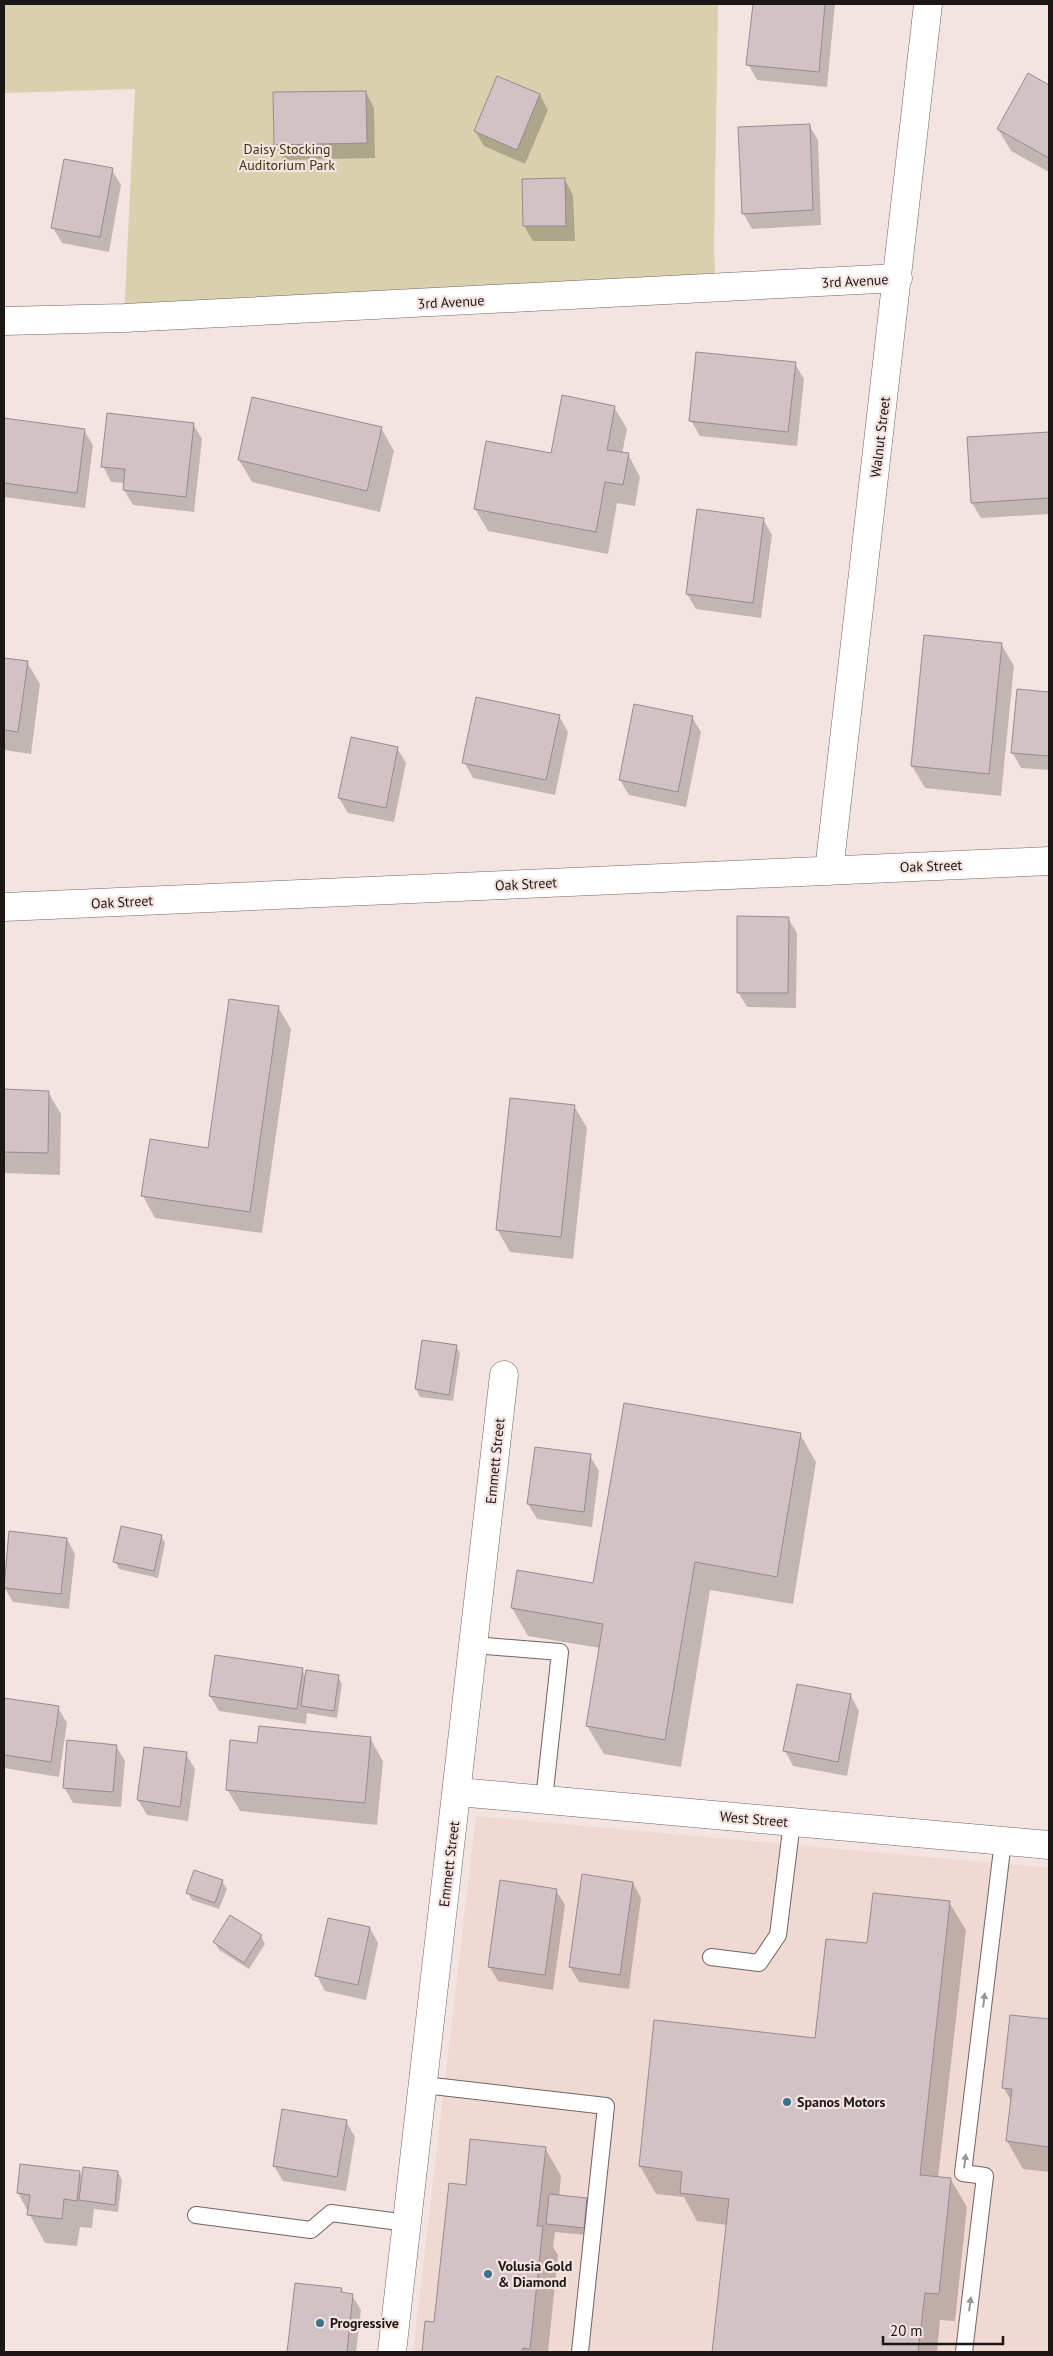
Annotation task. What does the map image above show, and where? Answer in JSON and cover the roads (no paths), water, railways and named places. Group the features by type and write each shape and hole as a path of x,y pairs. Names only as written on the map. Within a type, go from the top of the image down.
{"street":[{"name":"Walnut Street","path":"829,871 928,4"},
{"name":"3rd Avenue","path":"4,322 124,318 898,278"},
{"name":"Oak Street","path":"4,907 1049,861"},
{"name":"Emmett Street","path":"392,2352 458,1792 504,1375"},
{"name":"West Street","path":"458,1792 1049,1846"}],"lane":[{"path":"474,1645 560,1652 544,1800"},
{"path":"711,1957 758,1963 778,1935 792,1822"},
{"path":"964,2352 985,2176 964,2173 1003,1841"},
{"path":"424,2085 606,2106 580,2352"},
{"path":"196,2215 311,2230 331,2212 407,2223"}],"place":[{"name":"Spanos Motors","path":"787,2102"},
{"name":"Volusia Gold & Diamond","path":"488,2274"},
{"name":"Progressive","path":"320,2323"}],"park label":[{"name":"Daisy Stocking Auditorium Park","path":"287,158"}]}
